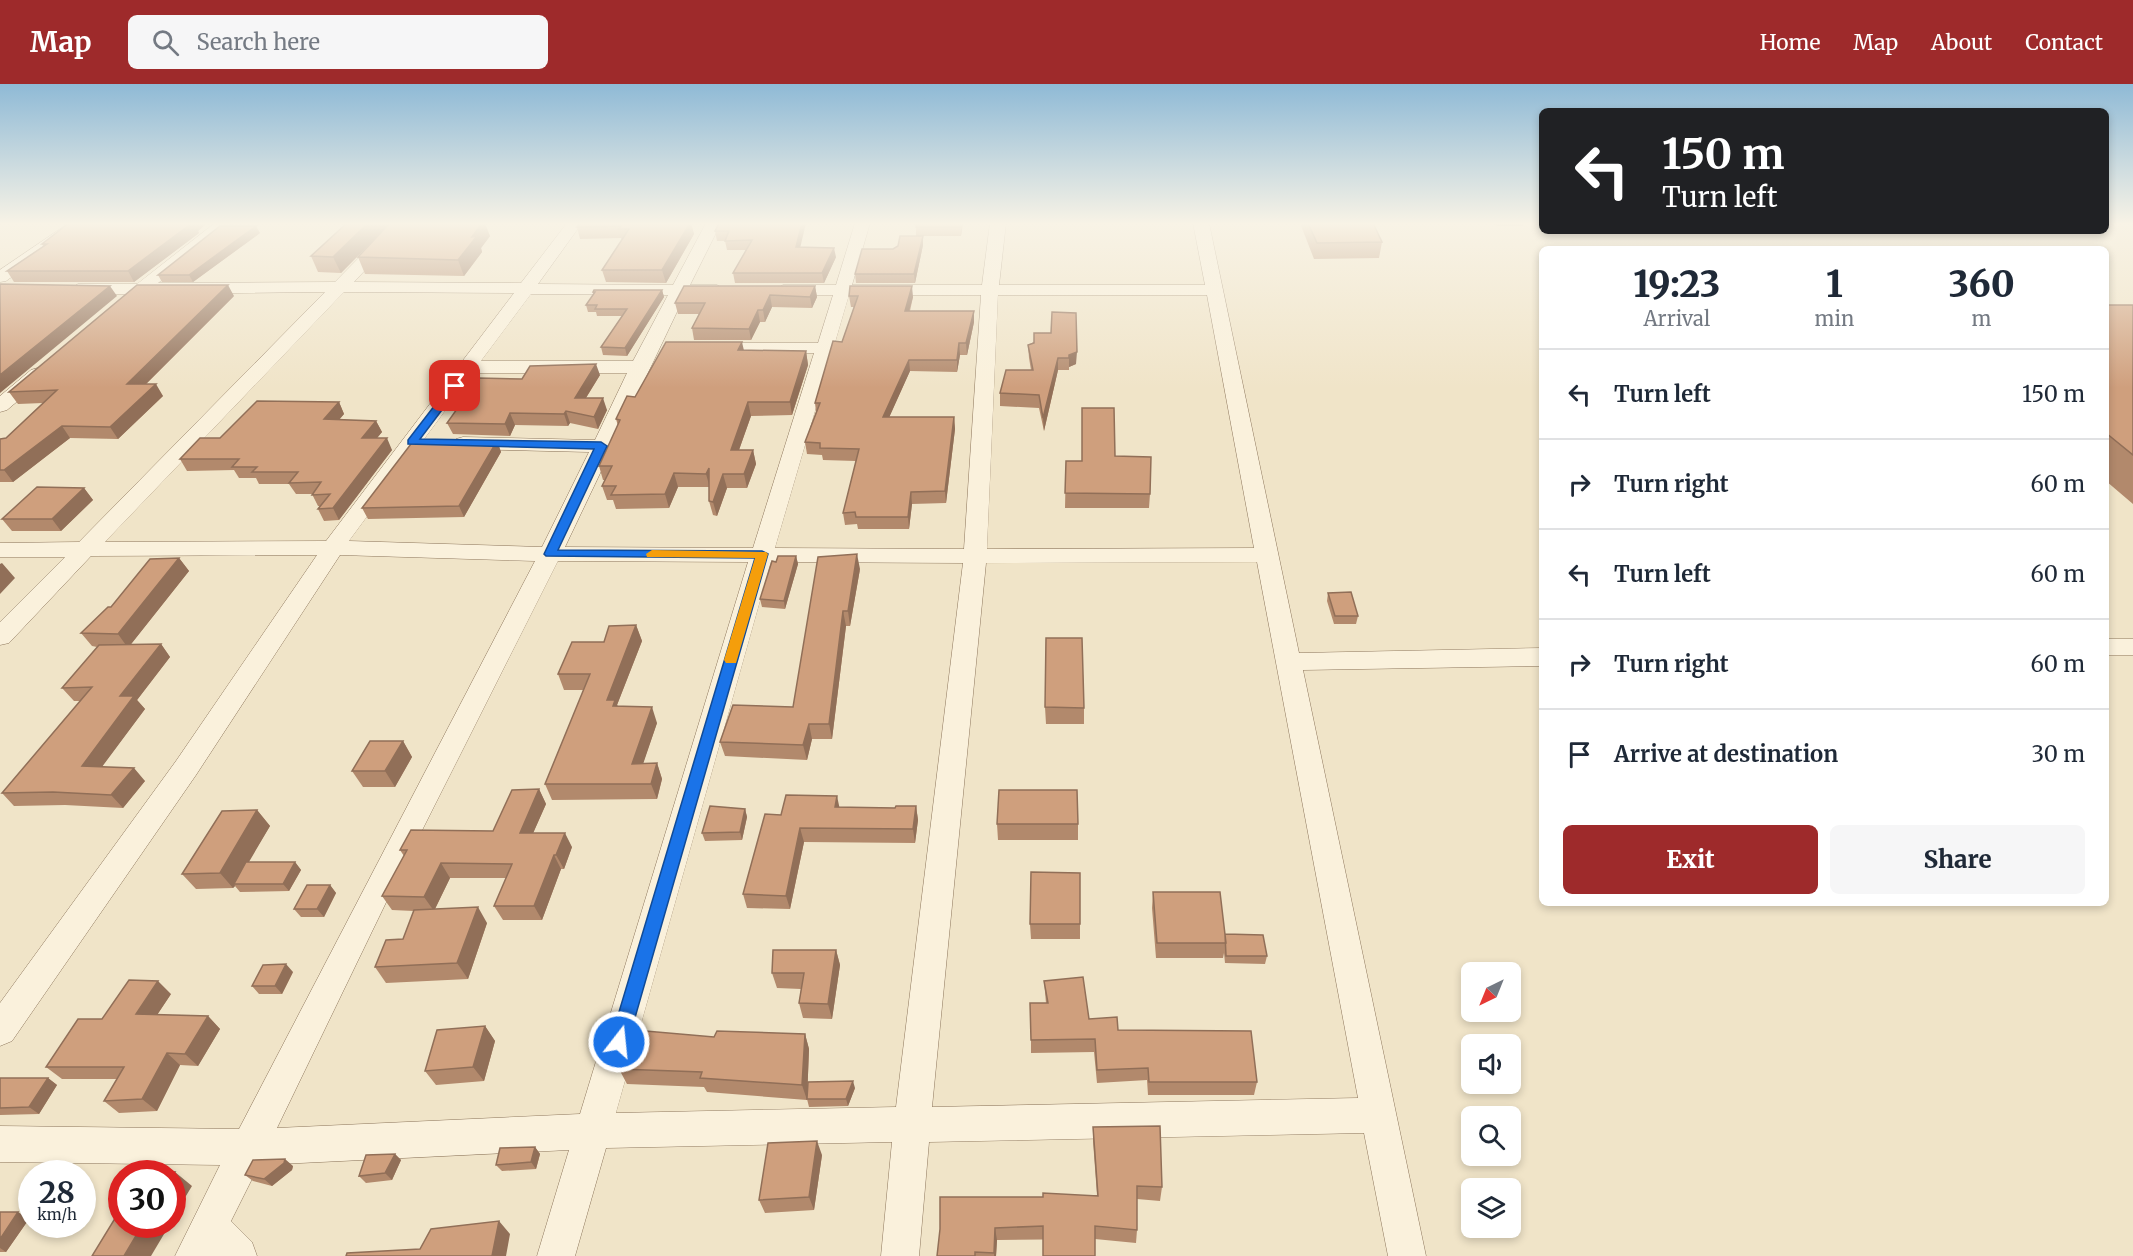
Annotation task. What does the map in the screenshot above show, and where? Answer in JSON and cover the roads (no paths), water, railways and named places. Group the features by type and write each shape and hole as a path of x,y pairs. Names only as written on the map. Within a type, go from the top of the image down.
{"street":[{"path":"122,304 154,278"},
{"path":"0,638 350,278"},
{"path":"0,1030 186,768 333,548 535,278"},
{"path":"238,1256 201,1241 380,884 550,554 639,367 687,278"},
{"path":"556,1256 762,554 846,278"},
{"path":"900,1256 912,1125 975,556 992,278"},
{"path":"1212,278 1407,1256"},
{"path":"58,289 341,287 738,290"},
{"path":"761,290 1214,290"},
{"path":"649,348 672,348"},
{"path":"696,348 825,348"},
{"path":"0,406 52,362"},
{"path":"470,367 639,367"},
{"path":"412,442 601,446"},
{"path":"0,550 333,548 550,554 1267,555"},
{"path":"2109,647 2133,647"},
{"path":"1288,662 1539,657"},
{"path":"0,1144 250,1146 593,1131 1379,1115"}]}
